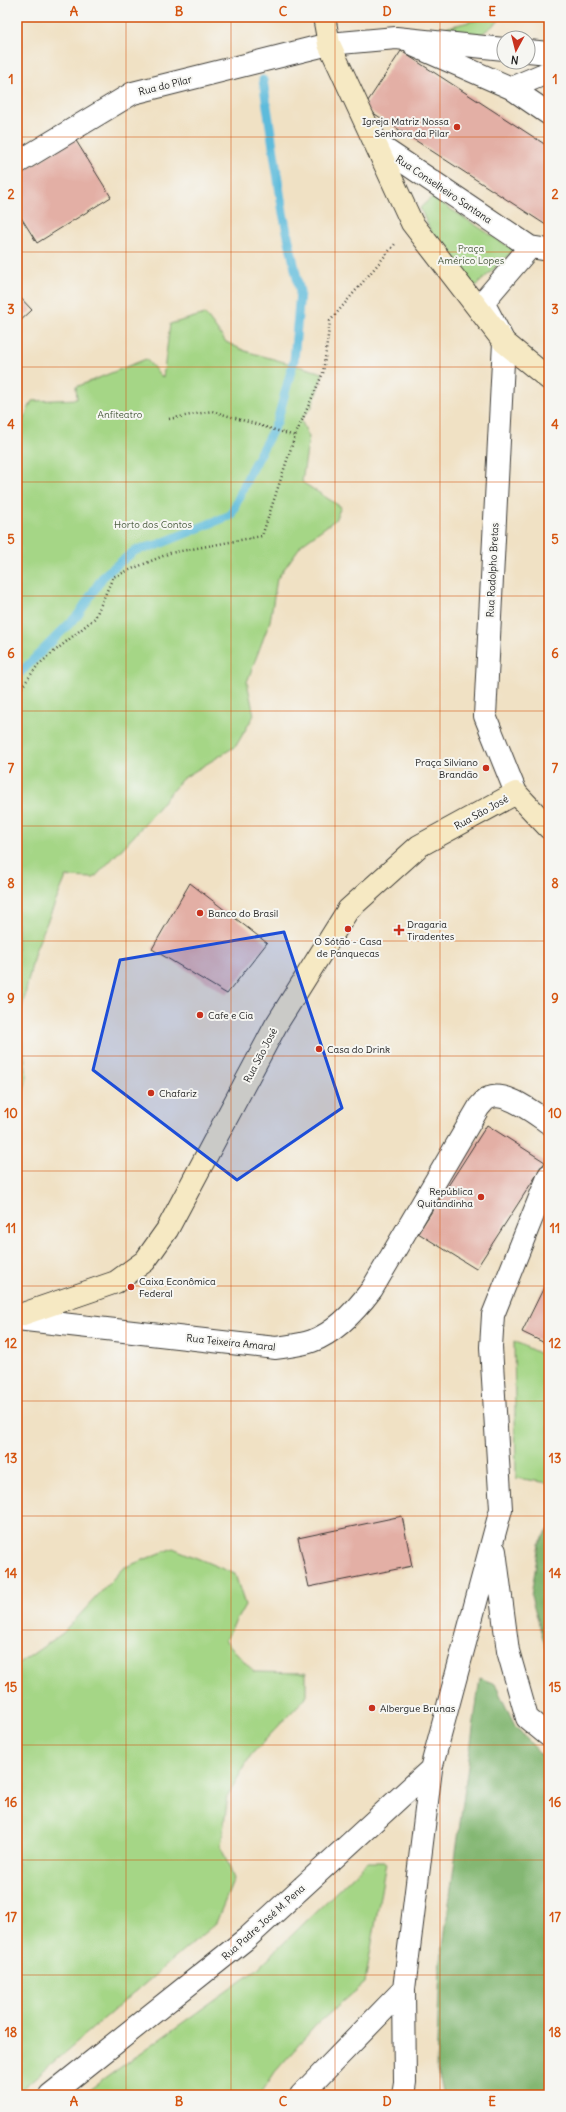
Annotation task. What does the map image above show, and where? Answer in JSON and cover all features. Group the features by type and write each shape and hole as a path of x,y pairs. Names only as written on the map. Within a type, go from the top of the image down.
{"street":[{"path":"324,17 329,44 368,124 412,223 504,342 549,379"},
{"path":"396,38 511,88 549,114"},
{"name":"Rua do Pilar","path":"17,163 133,93 329,44 396,38 496,48"},
{"path":"536,52 549,53"},
{"path":"511,88 549,72"},
{"name":"Rua Conselheiro Santana","path":"368,124 377,144 540,248"},
{"path":"504,342 483,302 540,248"},
{"name":"Rua Rodolpho Bretas","path":"504,342 485,716 516,793"},
{"path":"516,793 549,828"},
{"name":"Rua São José","path":"17,1317 116,1282 145,1261 167,1230 276,1025 348,910 419,846 516,793"},
{"name":"Rua Teixeira Amaral","path":"17,1317 276,1348 313,1341 343,1321 358,1308 372,1289 479,1107 488,1098 496,1096 507,1098 520,1104 549,1123"},
{"path":"403,2095 405,2082 404,1989 431,1769 494,1541 501,1509 491,1346 493,1315 549,1175"},
{"path":"494,1541 508,1651 527,1718 549,1736"},
{"name":"Rua Padre José M. Pena","path":"50,2095 246,1939 431,1769"},
{"path":"301,2095 404,1989"}],"path":[{"path":"17,694 38,665 95,618 113,577 170,553 262,536 294,436 323,373 330,321 412,223"},
{"path":"169,418 212,411 294,436"}],"highlighted area":[{"path":"284,932 342,1108 237,1180 93,1070 120,960"}],"green space":[{"path":"489,17 499,21 463,48 436,30"},
{"name":"Praça Américo Lopes","path":"432,197 514,250 462,299 420,208"},
{"name":"Horto dos Contos","path":"205,314 226,342 245,351 323,373 312,407 301,420 309,437 302,482 341,507 335,520 302,544 277,579 270,621 247,682 254,715 236,746 182,779 135,835 94,878 66,877 35,951 20,1017 27,1077 17,1117 17,433 32,401 77,399 76,387 146,359 163,378 170,324"},
{"path":"514,1341 549,1358 549,1483 516,1478"},
{"path":"549,1529 549,1653 546,1649 531,1596 539,1544"},
{"path":"173,1548 235,1574 245,1605 225,1640 254,1672 306,1673 306,1697 251,1755 228,1795 221,1846 234,1879 216,1923 17,2093 17,1665 63,1633 123,1568"},
{"path":"480,1678 495,1684 515,1726 549,1763 549,2095 443,2095 436,2067 440,1968"},
{"path":"367,1862 386,1862 365,1983 316,2025 275,2072 260,2095 82,2095 256,1970"}],"building":[{"name":"Igreja Matriz Nossa Senhora da Pilar","path":"401,51 549,147 549,227 364,107"},
{"path":"75,139 111,197 37,243 17,211 17,175"},
{"path":"17,294 32,310 17,324"},
{"name":"Banco do Brasil","path":"190,883 267,943 227,994 152,949"},
{"name":"República Quitandinha","path":"487,1125 545,1162 476,1269 418,1233"},
{"path":"549,1277 549,1345 522,1332"},
{"path":"402,1516 412,1566 309,1587 298,1538"}],"waterway":[{"path":"17,676 78,615 104,575 136,550 157,545 231,515 251,470 277,422 294,360 300,292 283,213 263,80"}],"place":[{"name":"Igreja Matriz Nossa Senhora da Pilar","path":"457,127"},
{"name":"Praça Silviano Brandão","path":"486,768"},
{"name":"Banco do Brasil","path":"200,913"},
{"name":"O Sótão - Casa de Panquecas","path":"348,929"},
{"name":"Dragaria Tiradentes","path":"399,930"},
{"name":"Cafe e Cia","path":"200,1015"},
{"name":"Casa do Drink","path":"319,1049"},
{"name":"Chafariz","path":"151,1093"},
{"name":"República Quitandinha","path":"481,1197"},
{"name":"Caixa Econômica Federal","path":"131,1287"},
{"name":"Albergue Brunas","path":"372,1708"}],"park label":[{"name":"Anfiteatro","path":"120,414"}]}
